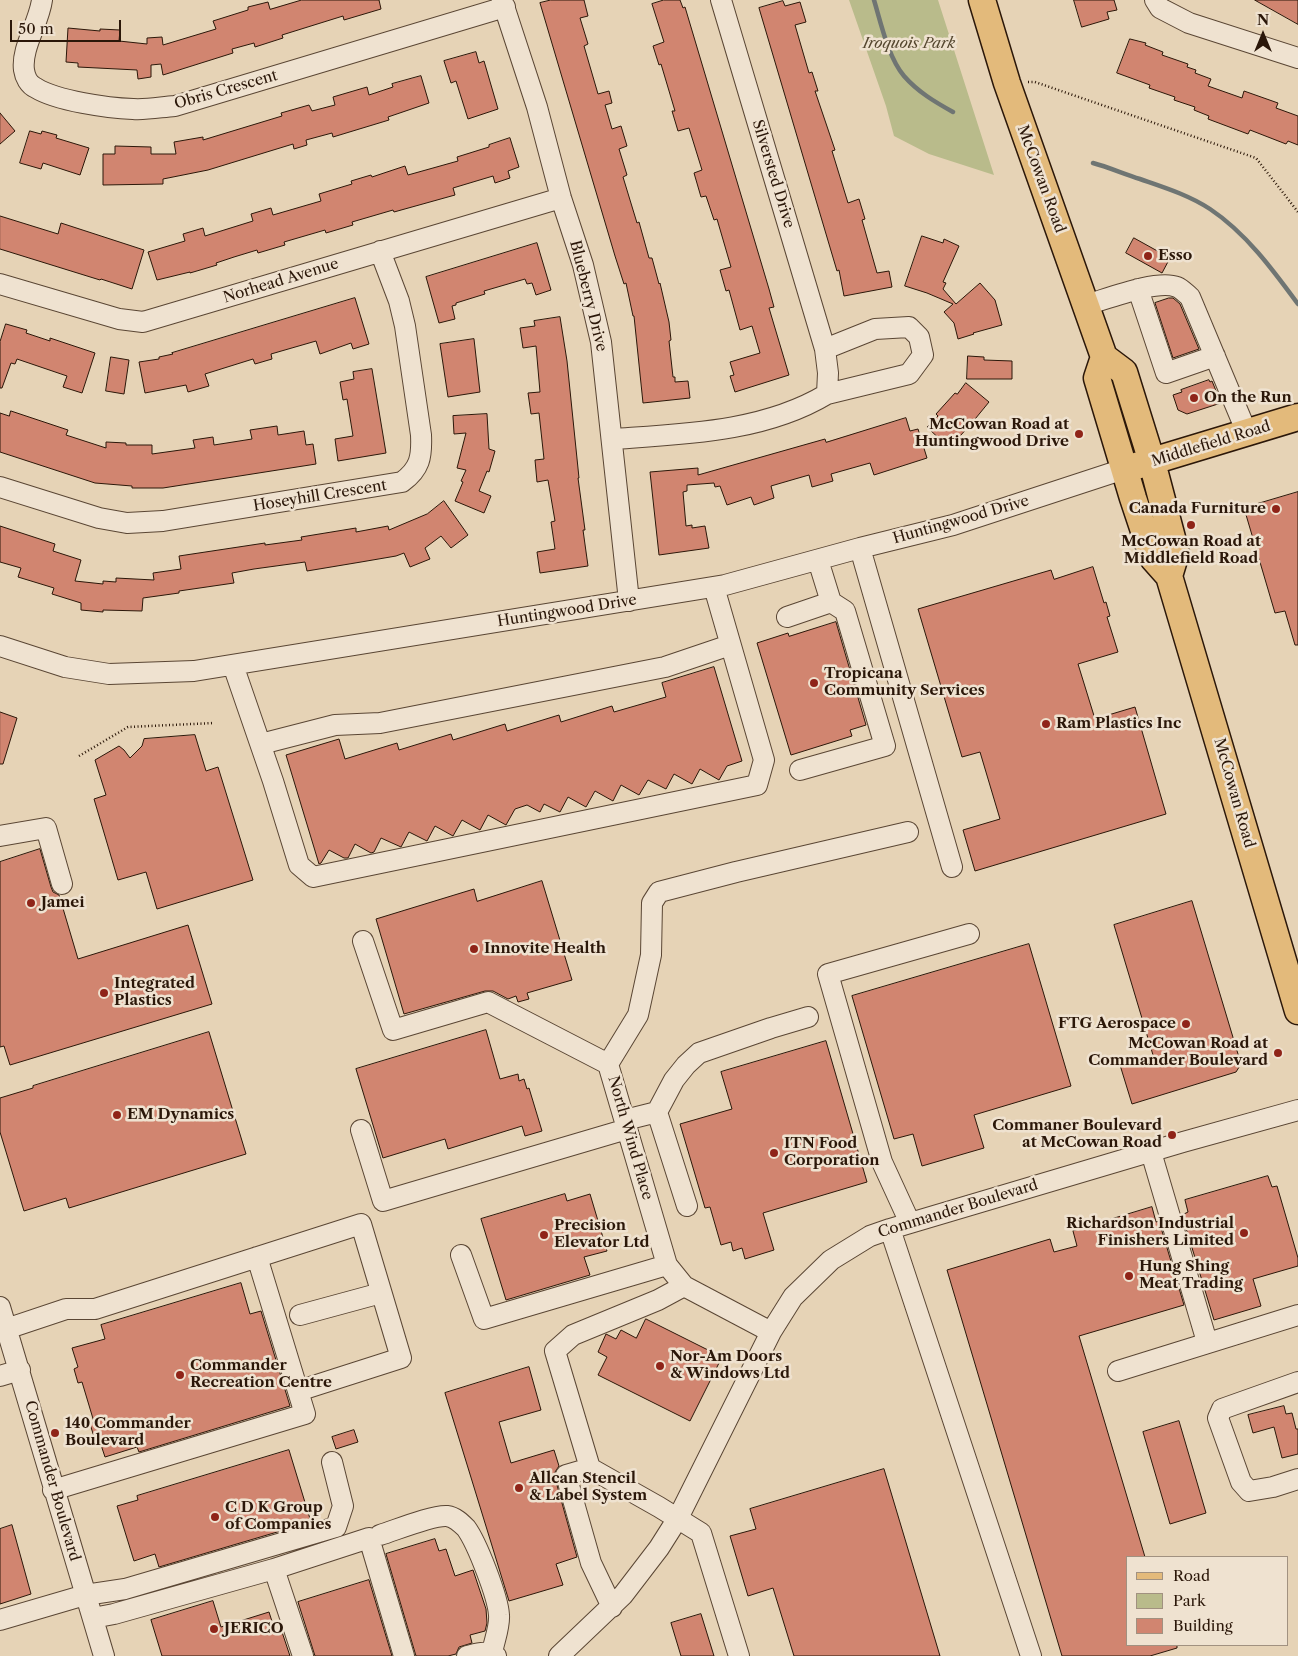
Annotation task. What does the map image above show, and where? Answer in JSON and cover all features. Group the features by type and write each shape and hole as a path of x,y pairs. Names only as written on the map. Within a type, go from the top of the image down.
{"main road":[{"name":"McCowan Road","path":"982,0 1007,83 1104,357 1097,378 1124,470 1154,558 1169,576 1298,1011"},
{"path":"1104,357 1124,372 1152,462 1176,553 1169,576"},
{"name":"Middlefield Road","path":"1124,470 1298,417"}],"street":[{"name":"Obris Crescent","path":"42,0 36,25 24,56 26,79 35,88 48,94 86,104 134,109 175,106 503,4"},
{"name":"Silversted Drive","path":"721,0 825,349 828,373 827,394"},
{"path":"1155,0 1160,8 1189,23 1298,58"},
{"name":"Blueberry Drive","path":"503,4 537,107 561,198 583,264 601,342 613,439 629,601"},
{"name":"Norhead Avenue","path":"0,284 119,319 143,322 561,198"},
{"name":"Hoseyhill Crescent","path":"0,487 100,518 127,523 163,520 402,482 413,474 422,453 421,436 405,326 399,301 380,251"},
{"path":"1086,306 1138,289 1159,286 1177,287 1190,297 1247,433"},
{"path":"1138,289 1166,373 1216,356"},
{"path":"613,439 738,428 808,406 827,394 909,374 924,355 919,337 908,327 875,329 825,349"},
{"name":"Huntingwood Drive","path":"0,646 65,667 109,674 194,671 233,665 714,587 953,525 1124,470"},
{"path":"860,548 952,867"},
{"path":"800,770 885,746 845,611 831,602 818,560"},
{"path":"233,665 299,865 313,877 756,784 764,760 714,587"},
{"path":"786,617 831,602"},
{"path":"260,744 335,725 380,723 665,667 730,645"},
{"path":"0,836 46,828 62,884"},
{"path":"363,941 393,1030 488,1002 608,1064 638,1015 651,955 652,903 660,892 736,872 908,832"},
{"path":"910,1223 882,1162 828,974 970,934"},
{"path":"361,1130 383,1201 626,1124 657,1112 674,1080 699,1053 808,1017"},
{"name":"North Wind Place","path":"608,1064 667,1265 684,1286 771,1332"},
{"name":"Commander Boulevard","path":"559,1656 612,1607 647,1564 678,1518 771,1332 793,1297 831,1260 870,1236 890,1229 1298,1110"},
{"path":"657,1112 687,1206"},
{"path":"1151,1152 1207,1342"},
{"path":"3,1330 66,1309 95,1309 361,1224 401,1358 298,1391"},
{"path":"890,1229 1031,1656"},
{"path":"460,1255 484,1319 667,1265"},
{"path":"54,1490 305,1414 257,1257"},
{"path":"684,1286 658,1300 573,1335 555,1351 590,1468 701,1533 739,1656"},
{"path":"300,1315 382,1293"},
{"name":"Commander Boulevard","path":"0,1307 3,1330 20,1370 104,1656"},
{"path":"1118,1371 1298,1315"},
{"path":"0,1376 20,1370"},
{"path":"1298,1382 1222,1408 1218,1418 1241,1482 1249,1491 1273,1487 1298,1479"},
{"path":"0,1620 86,1595 125,1589 336,1527 343,1506 332,1462"},
{"path":"590,1468 566,1475 591,1563 612,1607"},
{"path":"380,1535 447,1516 457,1519 465,1528 475,1542 494,1595 499,1616 494,1655 478,1653 467,1656"},
{"path":"93,1618 114,1614 274,1569 369,1538 404,1656"},
{"path":"274,1569 303,1656"}],"path":[{"path":"1007,83 1035,82 1256,158 1298,212"},
{"path":"79,756 128,727 214,723"}],"green space":[{"name":"Iroquois Park","path":"849,0 938,0 994,175 929,154 894,136 886,106"}],"building":[{"path":"302,0 379,0 381,9 344,20 343,16 282,35 283,38 255,47 254,43 232,49 233,53 163,75 161,64 151,65 151,77 138,79 137,70 78,67 78,63 66,62 68,28 100,31 100,29 120,30 119,41 147,44 147,38 162,37 163,45 216,29 213,21 248,10 248,7 268,2 270,9"},
{"path":"551,0 584,0 588,16 580,18 588,44 584,46 598,94 609,91 612,103 605,105 612,129 621,126 627,146 619,149 627,175 623,177 649,258 652,258 660,283 669,322 673,377 675,377 675,382 688,381 690,398 643,403 634,316 626,283 624,284 615,256 540,3"},
{"path":"664,0 680,0 683,8 685,7 769,289 774,307 769,308 789,375 735,392 730,376 734,375 730,362 760,353 752,326 740,330 729,290 726,291 720,270 731,267 717,219 714,220 706,196 701,197 694,173 702,170 689,128 678,131 672,111 675,111 661,64 659,65 653,46 664,42 652,4"},
{"path":"1074,0 1114,0 1117,10 1107,12 1109,19 1082,27"},
{"path":"1255,0 1298,0 1298,24"},
{"path":"783,1 785,6 800,2 806,22 795,25 809,73 812,72 818,91 815,91 835,150 832,151 848,203 859,199 865,219 862,220 877,273 889,271 892,287 844,296 839,270 837,271 759,8"},
{"path":"1130,39 1146,43 1145,45 1163,52 1162,55 1188,64 1187,67 1196,70 1195,73 1211,79 1208,86 1242,98 1244,91 1278,103 1276,108 1298,116 1298,145 1288,141 1286,144 1250,130 1248,134 1208,119 1209,116 1194,110 1195,107 1174,100 1175,97 1149,88 1150,85 1117,73"},
{"path":"476,52 479,63 484,61 498,109 468,119 456,81 451,83 444,61"},
{"path":"421,76 429,103 388,117 389,120 333,137 332,133 306,140 307,145 294,149 293,144 208,170 163,179 163,184 103,185 103,154 115,154 115,146 151,147 151,154 176,154 174,142 203,137 203,140 282,116 281,113 309,105 312,111 335,105 333,97 367,87 369,95 393,87 392,84"},
{"path":"0,113 15,131 0,144"},
{"path":"30,131 41,134 42,131 57,135 56,138 89,148 80,175 43,163 41,169 20,163"},
{"path":"510,138 519,167 508,171 510,178 495,183 493,176 453,188 455,195 394,212 393,210 352,222 353,225 326,233 325,230 284,242 285,245 258,253 257,250 216,263 217,265 157,280 148,252 185,241 183,234 203,228 205,236 253,221 251,214 271,208 273,215 321,201 319,194 352,184 351,181 371,175 372,177 405,166 408,175 458,161 457,157"},
{"path":"0,216 58,234 61,223 144,250 132,289 0,249"},
{"path":"922,236 943,243 944,239 959,246 943,282 946,283 943,289 956,304 980,283 995,300 1002,325 958,339 954,323 944,312 953,304 905,286"},
{"name":"Esso","path":"1134,238 1170,258 1162,273 1126,253"},
{"path":"537,243 551,290 536,295 532,283 527,284 525,279 484,291 485,294 456,303 456,305 452,306 455,319 439,323 426,277"},
{"path":"355,298 369,344 353,349 351,343 320,354 316,341 271,354 272,359 255,364 253,359 205,374 209,386 188,392 186,385 145,393 139,362 159,359 159,357"},
{"path":"1173,298 1180,304 1199,349 1173,358 1155,303"},
{"path":"560,317 567,361 588,566 540,573 537,552 555,549 551,522 555,521 548,480 537,482 535,460 544,459 539,413 531,414 528,393 540,392 536,346 523,348 520,328 535,326 534,321"},
{"path":"6,324 27,330 26,333 50,341 50,338 95,353 82,393 63,387 67,376 17,359 15,364 11,363 2,388 0,388 0,342"},
{"path":"474,339 480,392 448,397 440,344"},
{"path":"968,356 984,357 984,360 1012,361 1012,379 967,379"},
{"path":"111,357 129,360 124,394 106,391"},
{"path":"372,369 386,453 338,461 335,439 353,436 347,399 343,400 340,382 354,379 353,372"},
{"path":"1209,380 1210,382 1212,381 1221,403 1187,414 1178,410 1173,395 1182,392 1181,390"},
{"path":"966,383 989,402 949,448 927,427 938,416 936,414"},
{"path":"11,411 68,430 66,435 106,448 106,442 126,443 126,445 152,445 152,454 195,448 193,440 213,437 214,445 252,439 250,430 277,426 278,435 304,431 306,445 313,444 316,464 163,488 132,488 132,486 95,483 0,452 0,413 9,416"},
{"path":"487,414 489,449 495,451 489,472 487,471 479,491 491,496 484,513 455,501 466,470 457,468 466,433 454,434 453,416"},
{"path":"906,418 910,431 918,429 927,458 874,475 870,463 831,474 833,481 812,487 809,475 771,486 774,498 754,505 751,497 727,505 720,486 715,487 714,483 687,485 687,491 683,492 686,526 692,525 692,528 705,526 709,548 659,555 650,472 698,468 698,475 825,439 826,442"},
{"path":"1298,492 1298,645 1295,645 1285,611 1275,613 1244,508"},
{"path":"444,501 468,535 451,548 441,536 425,548 430,559 410,567 404,553 307,571 305,562 254,569 232,573 234,583 143,598 142,611 103,610 103,612 81,610 81,603 52,594 54,588 18,577 21,568 0,562 0,526 55,544 53,551 81,560 75,581 103,584 103,581 116,582 116,578 154,580 153,573 181,569 179,556 265,543 265,545 302,540 301,537 356,528 356,532 388,526 389,530 427,514"},
{"name":"Ram Plastics Inc","path":"1093,567 1104,603 1106,602 1110,616 1107,617 1118,652 1078,664 1095,719 1135,707 1166,814 975,871 963,830 1000,819 980,752 962,757 918,609 1051,570 1054,579"},
{"name":"Tropicana Community Services","path":"836,622 866,725 850,730 852,736 791,755 757,643 788,633 789,636"},
{"path":"714,667 742,761 727,766 719,780 700,769 692,784 674,774 666,789 648,780 639,795 621,785 613,801 595,791 586,807 568,797 560,812 544,804 540,812 527,805 515,809 506,825 488,815 480,830 462,820 453,836 435,826 427,841 409,832 401,847 381,838 374,852 371,853 355,844 348,858 344,858 329,850 319,864 286,755 339,739 345,759 397,743 399,750 451,734 453,740 505,724 507,731 559,715 561,722 612,706 614,712 666,697 662,683"},
{"path":"0,712 17,718 3,764 0,764"},
{"path":"195,735 206,771 218,767 253,880 157,909 146,872 118,880 94,799 106,795 95,760 119,746 130,758 142,746 144,739"},
{"name":"Integrated Plastics","path":"40,849 53,892 59,895 78,959 188,925 212,1004 10,1065 4,1046 0,1047 0,862"},
{"name":"Innovite Health","path":"542,881 572,980 527,993 529,999 518,1002 516,996 508,999 493,991 485,991 404,1014 376,919 474,889 477,901"},
{"name":"FTG Aerospace","path":"1192,901 1241,1064 1236,1072 1132,1104 1120,1065 1153,1055 1114,925"},
{"path":"1029,944 1071,1086 974,1115 984,1148 922,1166 913,1134 894,1139 852,996"},
{"path":"486,1030 500,1079 518,1074 519,1081 524,1079 527,1089 529,1088 542,1131 525,1136 522,1126 448,1149 445,1139 383,1158 356,1069"},
{"name":"EM Dynamics","path":"209,1032 246,1154 69,1208 66,1198 24,1211 0,1132 0,1098 33,1088 33,1086"},
{"name":"ITN Food Corporation","path":"826,1041 867,1182 763,1213 774,1250 745,1259 742,1248 733,1251 731,1242 721,1245 710,1207 705,1208 680,1124 732,1109 721,1072"},
{"path":"1268,1176 1272,1187 1277,1186 1298,1258 1298,1266 1253,1279 1261,1306 1214,1320 1182,1215 1188,1212 1185,1200"},
{"name":"Precision Elevator Ltd","path":"565,1194 567,1201 590,1194 607,1251 584,1257 590,1275 506,1300 481,1219"},
{"path":"1152,1207 1156,1222 1159,1221 1184,1305 1079,1336 1145,1556 1126,1556 1126,1646 1177,1646 1177,1648 1150,1656 1062,1656 947,1270 1050,1239 1054,1252 1077,1246 1073,1231"},
{"name":"Commander Recreation Centre","path":"241,1283 250,1314 261,1311 290,1406 139,1452 137,1447 105,1457 99,1439 95,1440 90,1424 94,1422 82,1382 78,1383 74,1369 78,1367 72,1348 105,1339 101,1325"},
{"name":"Nor-Am Doors & Windows Ltd","path":"646,1319 722,1357 690,1421 598,1375 607,1357 598,1352 606,1334 616,1339 621,1330 636,1338"},
{"name":"Allcan Stencil & Label System","path":"529,1367 541,1410 499,1422 511,1463 554,1450 559,1466 555,1472 555,1478 577,1557 556,1564 563,1585 509,1601 445,1393"},
{"path":"1284,1406 1286,1414 1292,1413 1296,1429 1298,1429 1298,1454 1282,1458 1274,1427 1253,1433 1248,1415"},
{"path":"1179,1421 1206,1513 1170,1524 1143,1432"},
{"path":"354,1430 358,1442 336,1449 332,1437"},
{"name":"C D K Group of Companies","path":"289,1450 311,1522 159,1567 155,1554 134,1561 117,1506 138,1500 137,1496"},
{"path":"884,1469 940,1656 794,1656 773,1588 748,1596 730,1536 756,1529 750,1509"},
{"path":"12,1525 31,1594 0,1604 0,1529"},
{"path":"435,1539 439,1551 446,1549 455,1576 473,1570 486,1609 487,1623 485,1631 470,1635 472,1643 459,1647 456,1654 448,1656 416,1656 386,1554"},
{"path":"369,1580 392,1656 315,1656 298,1602"},
{"name":"JERICO","path":"213,1601 221,1627 269,1612 276,1634 282,1632 290,1656 162,1656 151,1620"},
{"path":"701,1614 714,1656 681,1656 671,1623"}],"waterway":[{"path":"874,0 886,40 898,68 909,82 921,92 953,112"},
{"path":"1093,163 1176,192 1210,209 1247,241 1269,265 1298,304"}],"place":[{"name":"Esso","path":"1148,256"},
{"name":"On the Run","path":"1194,398"},
{"name":"McCowan Road at Huntingwood Drive","path":"1079,434"},
{"name":"Canada Furniture","path":"1276,509"},
{"name":"McCowan Road at Middlefield Road","path":"1191,525"},
{"name":"Tropicana Community Services","path":"814,683"},
{"name":"Ram Plastics Inc","path":"1046,724"},
{"name":"Jamei","path":"31,903"},
{"name":"Innovite Health","path":"474,949"},
{"name":"Integrated Plastics","path":"104,993"},
{"name":"FTG Aerospace","path":"1186,1024"},
{"name":"McCowan Road at Commander Boulevard","path":"1278,1053"},
{"name":"EM Dynamics","path":"117,1115"},
{"name":"Commaner Boulevard at McCowan Road","path":"1172,1135"},
{"name":"ITN Food Corporation","path":"774,1153"},
{"name":"Richardson Industrial Finishers Limited","path":"1244,1233"},
{"name":"Precision Elevator Ltd","path":"544,1235"},
{"name":"Hung Shing Meat Trading","path":"1129,1276"},
{"name":"Nor-Am Doors & Windows Ltd","path":"660,1366"},
{"name":"Commander Recreation Centre","path":"180,1375"},
{"name":"140 Commander Boulevard","path":"55,1433"},
{"name":"Allcan Stencil & Label System","path":"519,1488"},
{"name":"C D K Group of Companies","path":"215,1517"},
{"name":"JERICO","path":"214,1629"}]}
